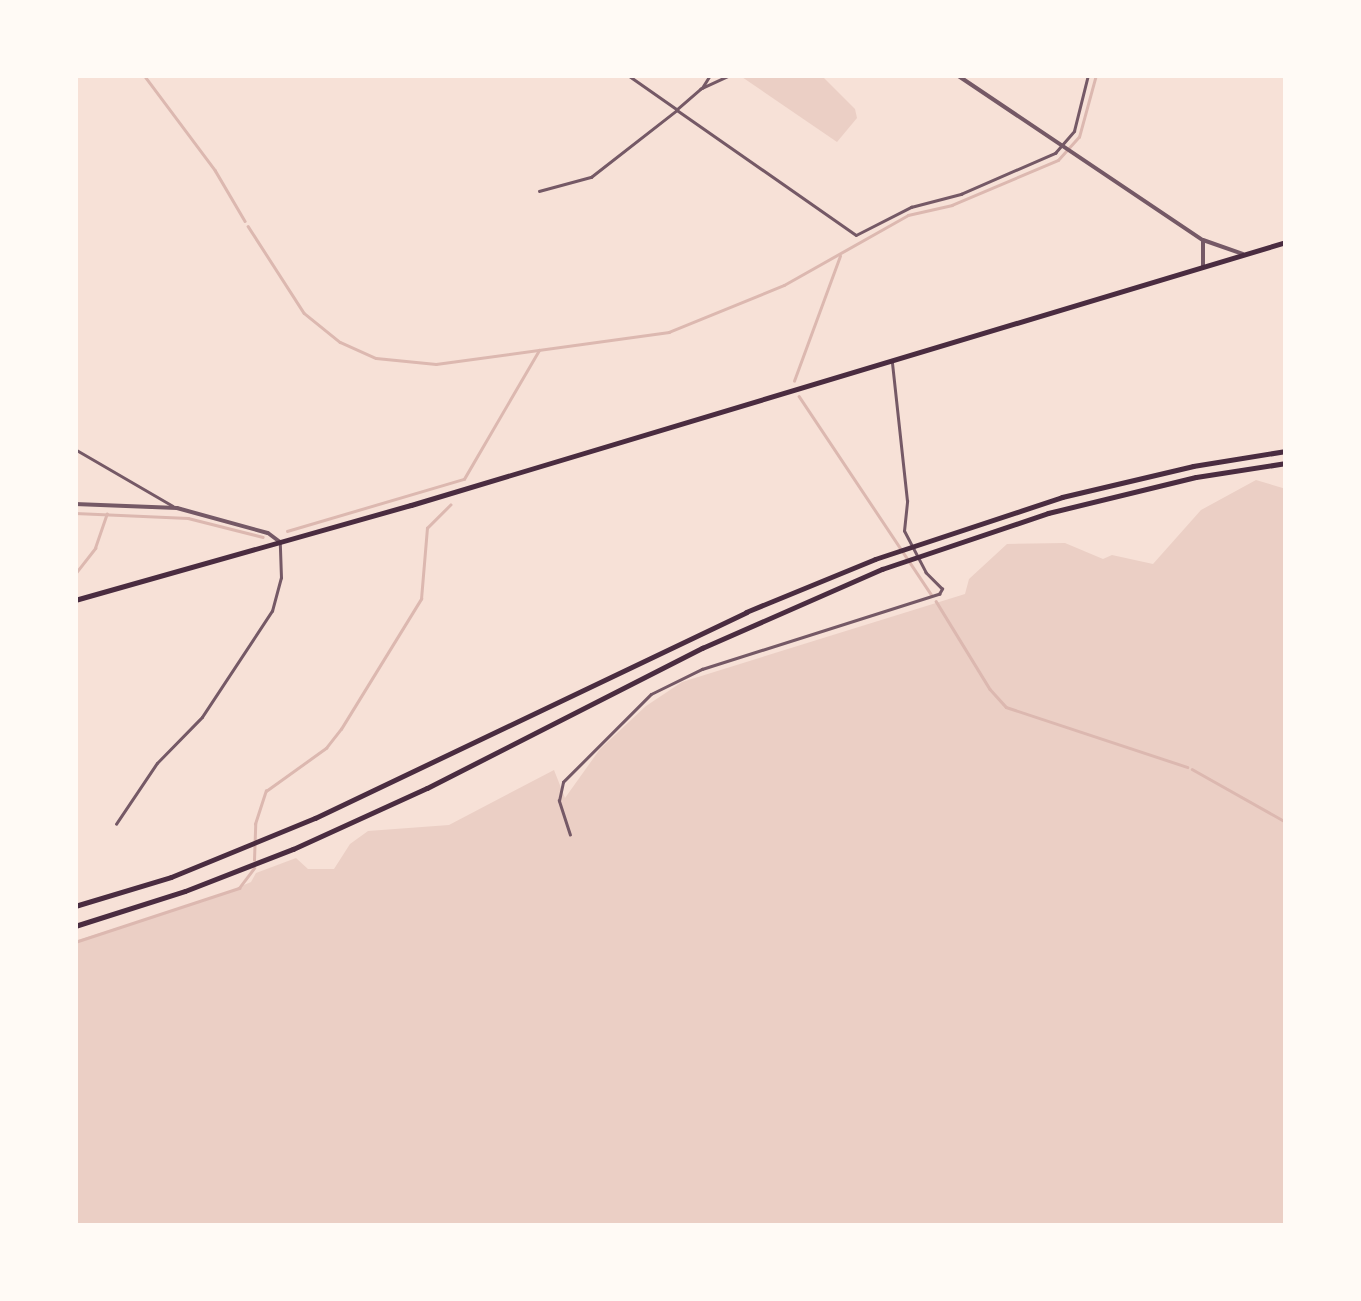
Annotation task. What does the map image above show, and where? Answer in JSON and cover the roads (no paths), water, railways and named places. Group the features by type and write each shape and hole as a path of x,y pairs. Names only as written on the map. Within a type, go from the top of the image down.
{"main road":[{"path":"75,600 1286,242"},
{"path":"75,906 171,877 315,818 746,612 875,559 1127,480 1286,451"},
{"path":"75,926 185,891 324,835 702,648 882,569 1115,496 1286,463"}],"street":[{"path":"626,75 852,234 910,206 961,194 1045,160 1064,146 1077,124 1088,75"},
{"path":"702,89 710,75"},
{"path":"539,191 603,170 702,89 730,75"},
{"path":"957,75 1203,240 1243,254"},
{"path":"1203,240 1204,266"},
{"path":"570,835 571,826 558,801 563,782 651,694 702,669 939,594 942,589 926,573 904,531 908,501 892,360"},
{"path":"75,449 177,508"},
{"path":"75,504 177,508 268,533 280,542 281,578 272,611 211,705 156,763 116,824"}],"waterway":[{"path":"144,75 215,170 245,221"},
{"path":"248,226 304,313 340,342 376,358 436,364 669,332 784,285 908,215 952,205 1058,160 1079,137 1096,75"},
{"path":"794,381 840,256"},
{"path":"287,531 464,479 539,350"},
{"path":"799,396 931,594"},
{"path":"254,860 255,824 266,791 326,748 341,729 421,599 427,528 450,505"},
{"path":"75,513 188,518 263,537"},
{"path":"75,574 95,548 107,514"},
{"path":"936,601 990,689 1006,707 1187,767"},
{"path":"1192,769 1286,822"},
{"path":"75,942 239,888 254,868"}]}
